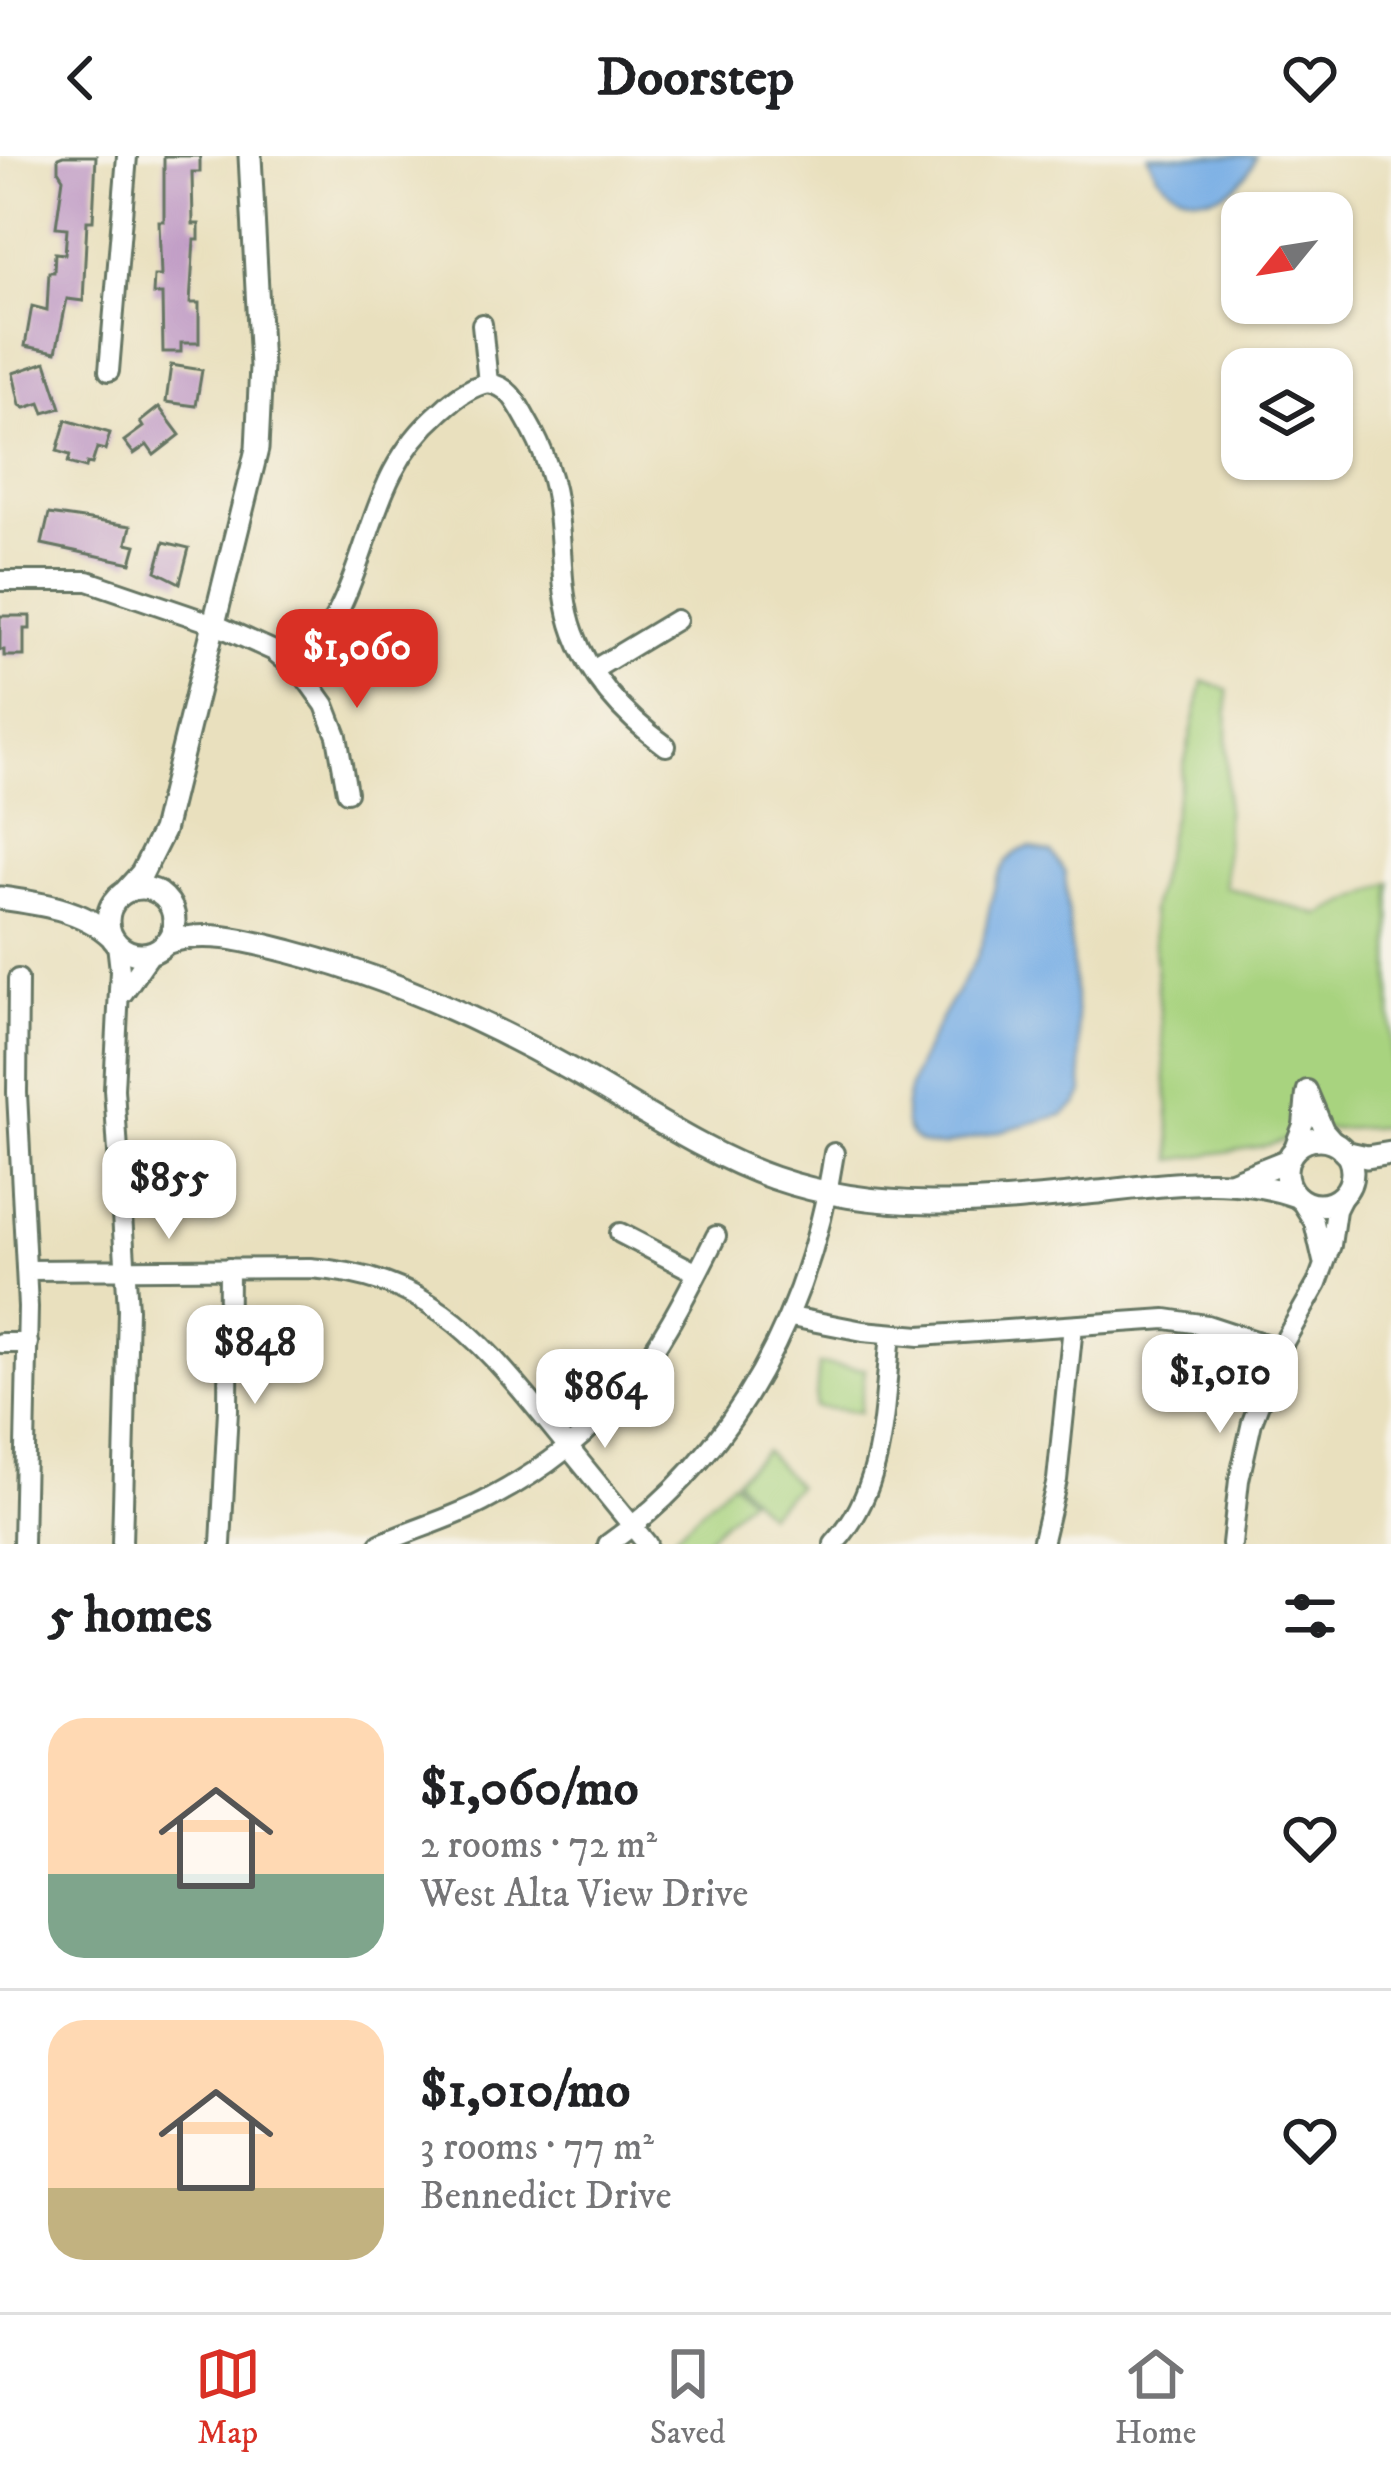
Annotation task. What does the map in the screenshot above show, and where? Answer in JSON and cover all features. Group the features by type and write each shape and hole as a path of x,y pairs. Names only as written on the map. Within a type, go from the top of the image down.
{"street":[{"path":"109,371 127,156"},
{"path":"118,1009 130,978 173,931 159,875 163,831 251,479 260,419 261,366 250,156"},
{"path":"482,324 488,383"},
{"path":"296,668 322,638 344,600 396,461 446,407 474,386 488,383 513,396 544,456 556,494 569,620 592,670 630,718 666,746"},
{"path":"0,581 88,581 266,647 296,668 320,696 332,720 347,792"},
{"path":"592,670 676,620"},
{"path":"122,1544 127,1269 114,1089 121,963 108,921 121,895 142,873 163,831"},
{"path":"0,898 51,906 97,905 148,889 188,922 231,939 331,963 425,997 564,1066 722,1157 828,1193 890,1203 958,1205 1230,1183 1323,1205 1391,1164"},
{"path":"51,906 89,920 129,952 191,938 231,939"},
{"path":"18,980 9,1018 27,1270 22,1544"},
{"path":"1232,1544 1244,1451 1260,1395 1310,1298 1331,1245 1336,1210 1351,1168 1324,1130 1307,1090 1288,1183 1318,1232 1323,1265"},
{"path":"1230,1183 1314,1140 1367,1157 1391,1153"},
{"path":"608,1544 687,1473 727,1425 761,1373 790,1317 828,1193 834,1153"},
{"path":"0,1170 21,1170"},
{"path":"620,1233 697,1274"},
{"path":"380,1544 485,1501 568,1447 611,1408 662,1341 716,1236"},
{"path":"221,1544 230,1367 229,1268"},
{"path":"27,1270 331,1269 374,1278 415,1294 454,1318 489,1350 647,1544"},
{"path":"790,1317 892,1334 953,1336 1147,1319 1186,1321 1280,1349"},
{"path":"1042,1544 1057,1480 1073,1326"},
{"path":"835,1544 858,1513 872,1482 892,1334"},
{"path":"0,1343 28,1343"},
{"path":"0,1519 23,1520"}],"green space":[{"path":"1203,681 1228,690 1225,887 1319,915 1391,883 1391,1127 1314,1130 1269,1145 1173,1160 1151,911"},
{"path":"819,1364 865,1369 860,1412 815,1407"},
{"path":"765,1451 797,1486 767,1514 735,1479"},
{"path":"732,1481 749,1498 700,1544 683,1544 675,1535"}],"water":[{"path":"1148,156 1256,156 1247,174 1218,195 1186,195 1157,174"},
{"path":"1030,847 1052,853 1065,873 1083,1092 1077,1104 1062,1115 943,1146 916,1140 906,1122 907,1096 918,1065 977,957 998,877 1016,853"}],"building":[{"path":"96,156 83,301 67,299 56,352 25,346 32,306 47,310 55,253 65,254 67,228 56,227 63,178 58,158"},
{"path":"164,156 200,156 200,172 192,172 193,224 199,224 199,240 194,240 190,303 199,303 199,343 181,343 181,352 163,352 162,294 153,294 154,276 161,276"},
{"path":"46,362 61,408 44,413 40,403 20,405 13,373"},
{"path":"171,365 202,370 196,406 166,402"},
{"path":"159,407 180,435 154,455 147,445 134,454 124,441"},
{"path":"66,420 110,433 105,450 97,448 86,468 68,463 70,455 57,451"},
{"path":"49,514 131,526 127,543 136,545 131,563 42,544"},
{"path":"164,542 189,548 180,583 156,571"},
{"path":"0,616 30,616 30,629 24,629 24,656 4,656 0,650"}]}
